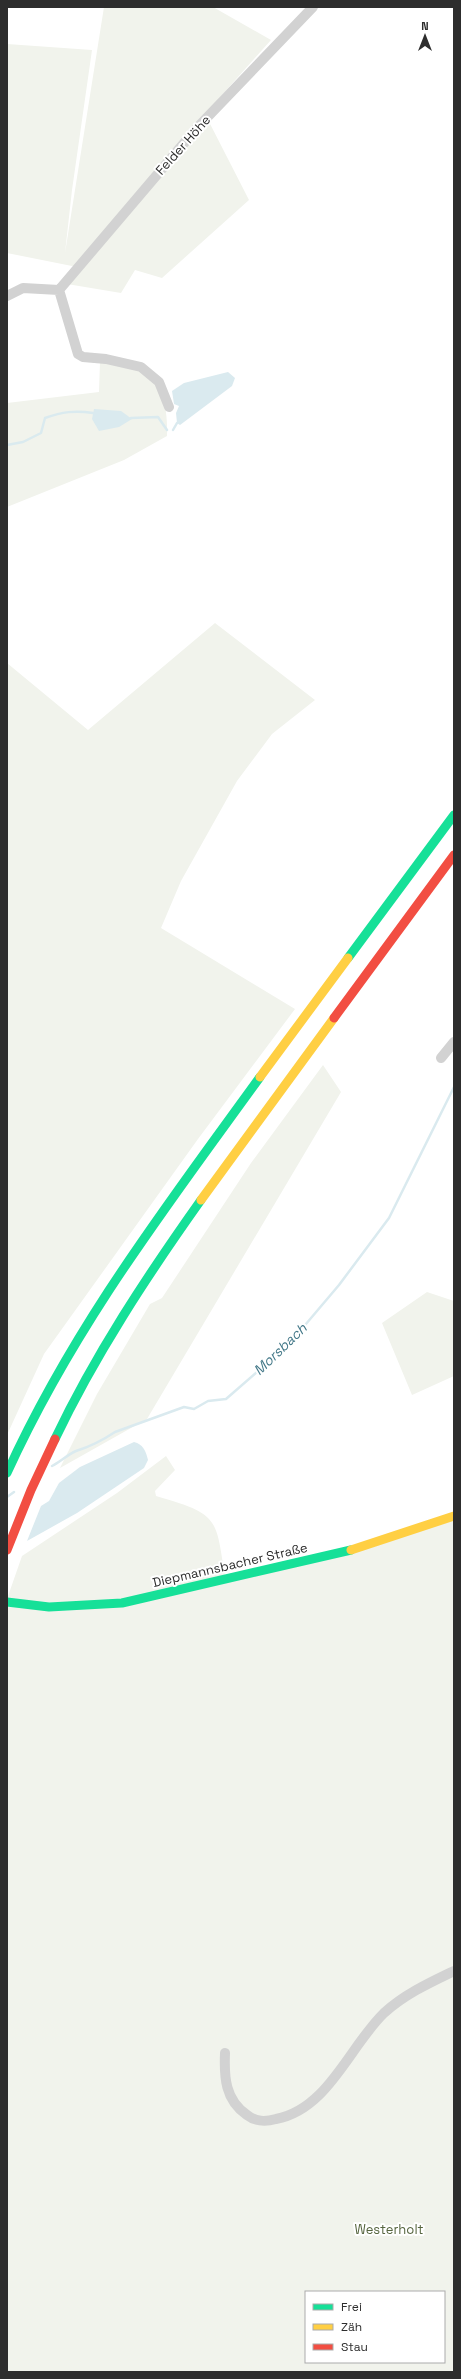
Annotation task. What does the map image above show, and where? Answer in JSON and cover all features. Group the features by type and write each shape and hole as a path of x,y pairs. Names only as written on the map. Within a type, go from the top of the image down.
{"main road":[{"path":"7,1473 22,1438 58,1368 96,1308 188,1176 454,815"},
{"path":"7,1550 33,1486 61,1428 120,1322 224,1168 454,855"},
{"name":"Diepmannsbacher Straße","path":"7,1602 35,1605 88,1606 122,1603 367,1546 454,1516"}],"street":[{"name":"Felder Höhe","path":"59,290 196,130 313,7"},
{"path":"7,296 23,288 59,290 78,354 83,357 125,363 146,370 159,382 169,407"},
{"path":"441,1058 454,1042"},
{"path":"225,2052 224,2077 227,2090 243,2112 259,2121 287,2117 306,2106 321,2092 366,2033 400,1999 454,1971"}],"green space":[{"path":"104,7 213,7 271,40 205,114 249,200 162,278 135,270 121,293 67,284 77,267 7,253 7,44 92,50 72,190 65,253"},
{"path":"100,362 135,368 147,375 154,382 163,398 167,417 167,436 124,460 7,507 7,403 99,392"},
{"path":"215,623 315,700 272,734 237,781 181,881 161,928 295,1009 198,1139 44,1354 7,1435 7,663 88,730"},
{"path":"323,1065 341,1092 147,1419 60,1468 97,1394 150,1304 162,1298 251,1163"},
{"path":"427,1292 454,1301 454,1376 412,1395 382,1323"},
{"name":"Westerholt","path":"166,1456 175,1470 155,1491 156,1496 193,1508 212,1522 220,1544 226,1582 454,1519 454,2372 7,2372 7,1599 22,1556 117,1493"}],"shaded area":[{"path":"228,372 235,378 232,386 180,425 177,423 176,413 179,406 174,404 172,391 184,383"},
{"path":"94,409 121,411 132,419 119,427 99,431 92,419"},
{"path":"134,1442 144,1448 148,1460 144,1468 77,1513 27,1541 41,1506 49,1501 59,1483 80,1467"}],"waterway":[{"path":"7,445 23,442 41,433 45,418 69,412 93,413"},
{"path":"131,418 158,417 167,430"},
{"path":"173,430 177,423"},
{"name":"Morsbach","path":"52,1466 73,1453 96,1443 115,1432 184,1407 194,1409 208,1401 226,1399 289,1344 339,1285 389,1218 454,1087"},
{"name":"Morsbach","path":"7,1497 14,1492"}],"traffic: fast":[{"path":"348,958 454,815"},
{"path":"7,1473 33,1419 92,1317 156,1221 260,1077"},
{"path":"55,1439 87,1377 123,1316 201,1200"},
{"path":"7,1602 49,1607 122,1603 351,1550"}],"traffic: slow":[{"path":"260,1077 348,958"},
{"path":"201,1200 334,1018"},
{"path":"351,1550 454,1516"}],"traffic: jam":[{"path":"334,1018 454,855"},
{"path":"7,1550 31,1490 55,1439"}]}
